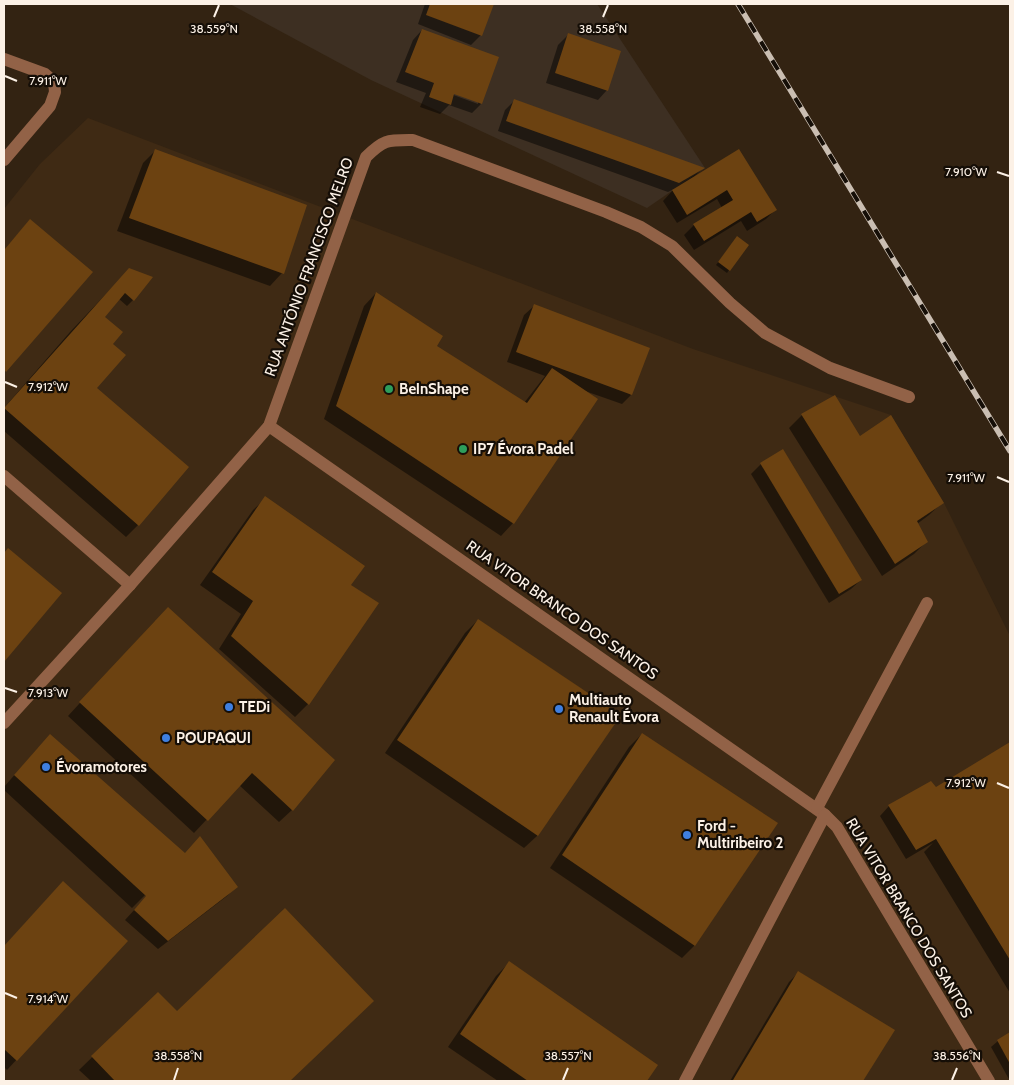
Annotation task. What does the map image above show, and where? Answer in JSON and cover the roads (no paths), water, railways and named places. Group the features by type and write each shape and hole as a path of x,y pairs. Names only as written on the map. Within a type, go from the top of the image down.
{"street":[{"path":"4,59 45,74 54,82 56,92 50,106 4,160"},
{"name":"RUA ANTÓNIO FRANCISCO MELRO","path":"4,722 130,585 269,426 366,157 379,144 395,140 414,140 606,212 641,228 672,246 730,303 765,333 830,368 909,397"},
{"name":"RUA VITOR BRANCO DOS SANTOS","path":"269,426 821,811 836,827 989,1081"},
{"path":"4,476 130,585"},
{"path":"685,1081 927,604"}],"railway":[{"path":"738,4 1010,451"}],"place":[{"name":"BeInShape","path":"389,389"},
{"name":"IP7 Évora Padel","path":"463,449"},
{"name":"TEDi","path":"229,707"},
{"name":"Multiauto Renault Évora","path":"559,709"},
{"name":"POUPAQUI","path":"166,738"},
{"name":"Évoramotores","path":"46,767"},
{"name":"Ford - Multiribeiro 2","path":"687,835"}]}
